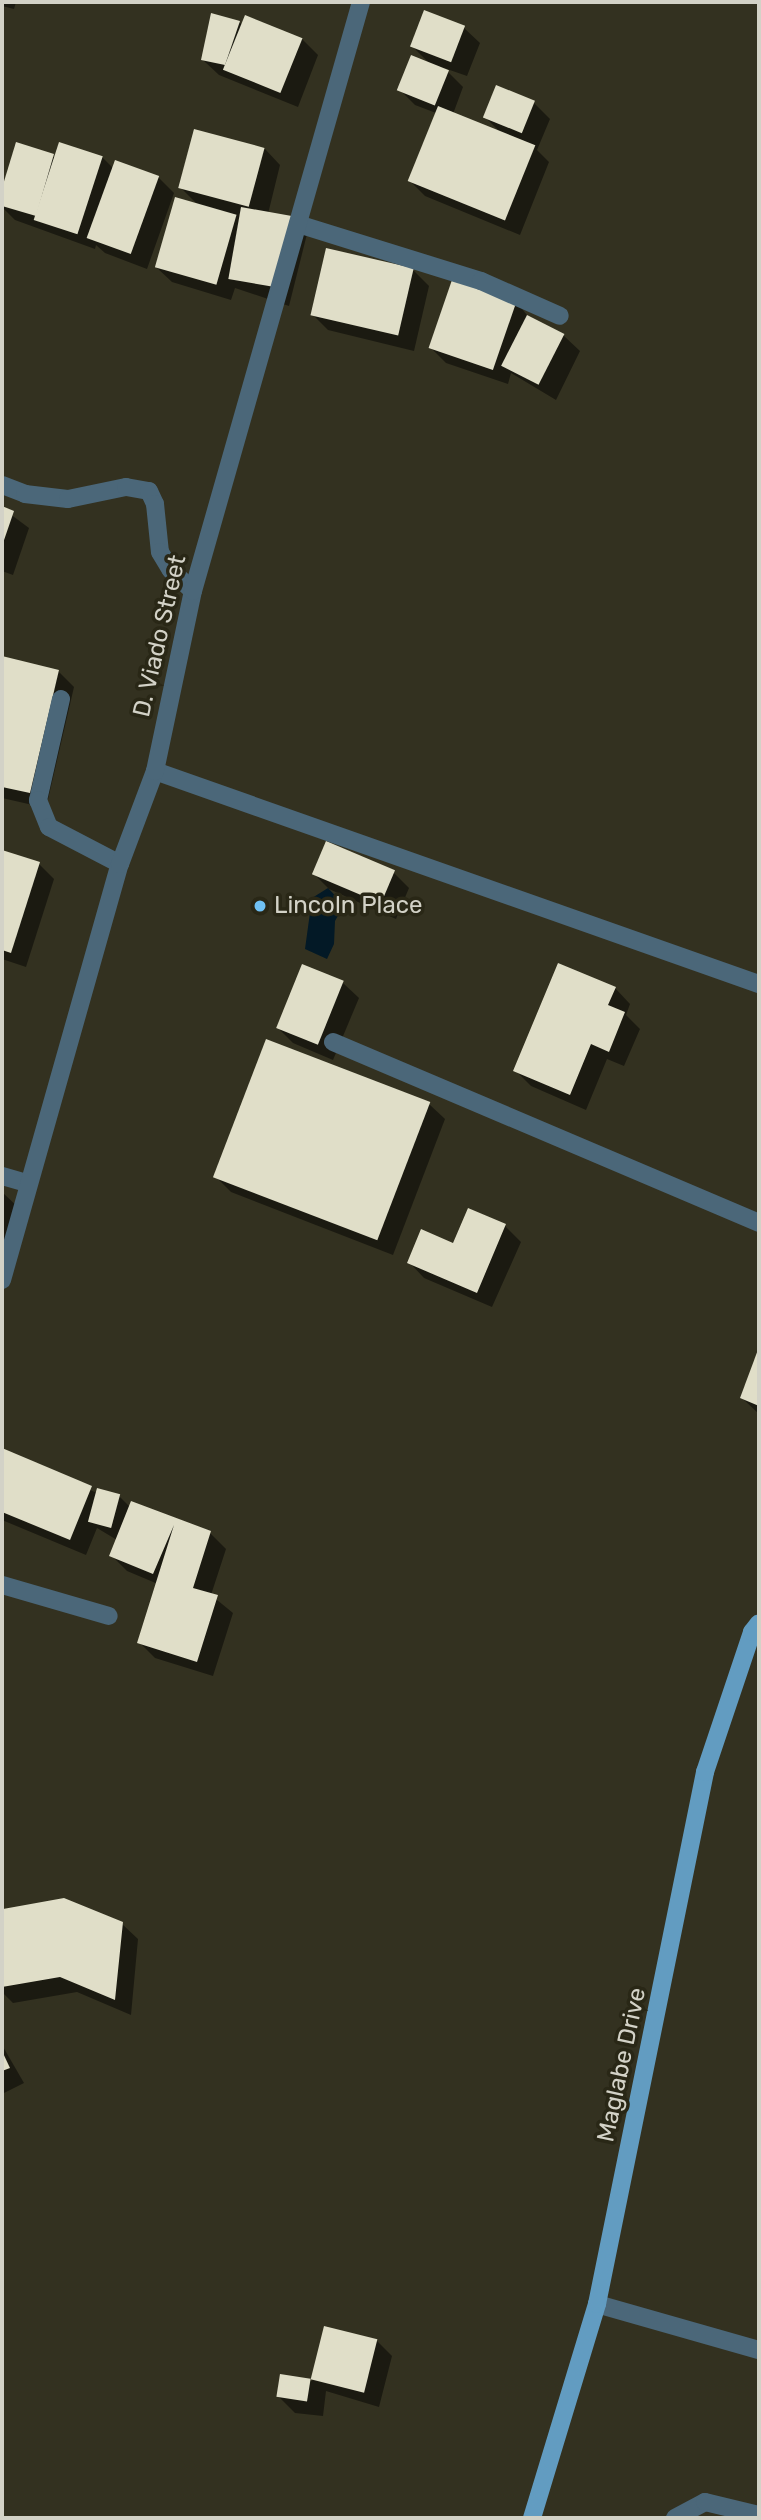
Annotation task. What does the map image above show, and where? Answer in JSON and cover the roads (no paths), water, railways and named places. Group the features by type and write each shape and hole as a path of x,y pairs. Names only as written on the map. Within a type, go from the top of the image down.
{"main road":[{"name":"Maglabe Drive","path":"532,2518 597,2304 705,1772 752,1632 759,1623"}],"street":[{"name":"D. Viado Street","path":"2,1280 27,1183 120,864 155,771 193,591 361,2"},
{"path":"298,224 481,281 560,316"},
{"path":"2,485 25,494 68,499 126,487 149,491 160,552 171,570 193,591"},
{"path":"61,699 38,800 49,827 120,864"},
{"path":"155,771 759,984"},
{"path":"333,1042 759,1223"},
{"path":"2,1176 27,1183"},
{"path":"2,1585 109,1616"},
{"path":"597,2304 759,2350"},
{"path":"675,2518 705,2502 759,2515"}],"water":[{"path":"328,888 344,905 335,921 334,944 327,959 305,949 312,898"}],"place":[{"name":"Lincoln Place","path":"260,906"}]}
